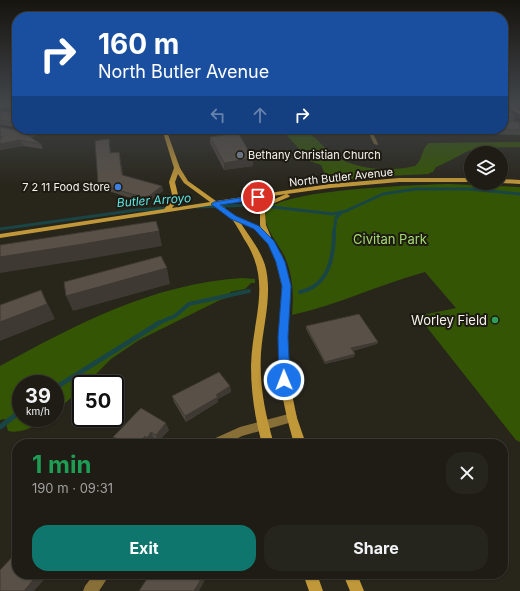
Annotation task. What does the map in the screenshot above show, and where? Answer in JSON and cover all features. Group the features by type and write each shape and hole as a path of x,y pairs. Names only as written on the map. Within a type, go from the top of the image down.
{"main road":[{"path":"166,134 177,168 190,187 233,217 256,227 271,243"},
{"path":"165,212 176,200 172,182 177,168"},
{"name":"North Butler Avenue","path":"0,236 301,191 384,181 464,180"},
{"path":"508,181 520,182"},
{"path":"298,439 292,418 284,380 283,337 286,286 280,262 263,225 262,212 270,203 301,191"},
{"path":"233,217 255,250 261,264 264,280 264,301 256,357 258,404 262,426 266,439"},
{"path":"312,579 316,591"},
{"path":"352,579 357,591"}],"street":[{"path":"371,134 376,144"},
{"path":"225,439 240,432 292,418"},
{"path":"90,591 99,579"}],"green space":[{"path":"286,134 310,134 338,158 357,165 375,169 395,169 415,166 418,164 426,145 429,143 520,142 520,147 464,146 464,153 436,167 433,172 429,174 328,181 321,165 307,160 302,152"},
{"name":"Civitan Park","path":"464,185 464,190 508,190 508,186 520,187 520,442 516,440 418,316 456,308 425,272 392,282 326,306 292,315 293,292 291,277 284,255 268,227 265,215 267,210 279,203 299,197 382,187"},
{"path":"242,278 255,279 255,283 251,283 245,289 230,292 230,297 220,300 139,340 111,359 95,375 72,375 72,397 64,404 64,375 12,375 12,427 32,427 19,431 8,431 5,419 0,420 0,366 58,335 116,308 177,288"}],"building":[{"path":"0,132 12,132 12,134 28,134 27,135 41,144 20,140 0,144 0,139 3,137 0,137"},
{"path":"239,134 253,158 224,163 210,137"},
{"path":"109,139 110,153 119,152 122,175 162,186 149,196 142,197 98,184 95,141"},
{"path":"156,221 159,231 0,257 0,245"},
{"path":"161,256 167,268 66,296 64,282"},
{"path":"41,290 47,304 0,322 0,305"},
{"path":"359,314 378,342 351,348 355,354 325,362 306,326"},
{"path":"219,372 230,386 216,395 218,397 185,416 172,396"},
{"path":"141,408 166,423 156,435 151,432 147,438 145,436 142,439 115,439 116,438 113,437"},
{"path":"12,557 12,579 34,579 24,591 0,591 0,570"},
{"path":"147,579 201,579 194,591 139,591"}],"waterway":[{"name":"Butler Arroyo","path":"196,207 255,205 333,214 346,211 383,194 416,189 469,189 520,194"},
{"name":"Butler Arroyo","path":"0,229 137,210 170,208"},
{"path":"334,232 336,218 341,213"},
{"path":"300,292 310,289 318,284 324,277 331,260 334,232"},
{"path":"156,324 175,316 189,304 249,291"},
{"path":"64,382 159,323"},
{"path":"0,427 12,418"}],"place":[{"name":"Bethany Christian Church","path":"240,155"},
{"name":"7 2 11 Food Store","path":"118,187"},
{"name":"Worley Field","path":"495,320"}],"route":[{"path":"258,197 214,204 233,217 256,227 271,243 278,255 285,277 286,286 283,337 284,380"}]}
